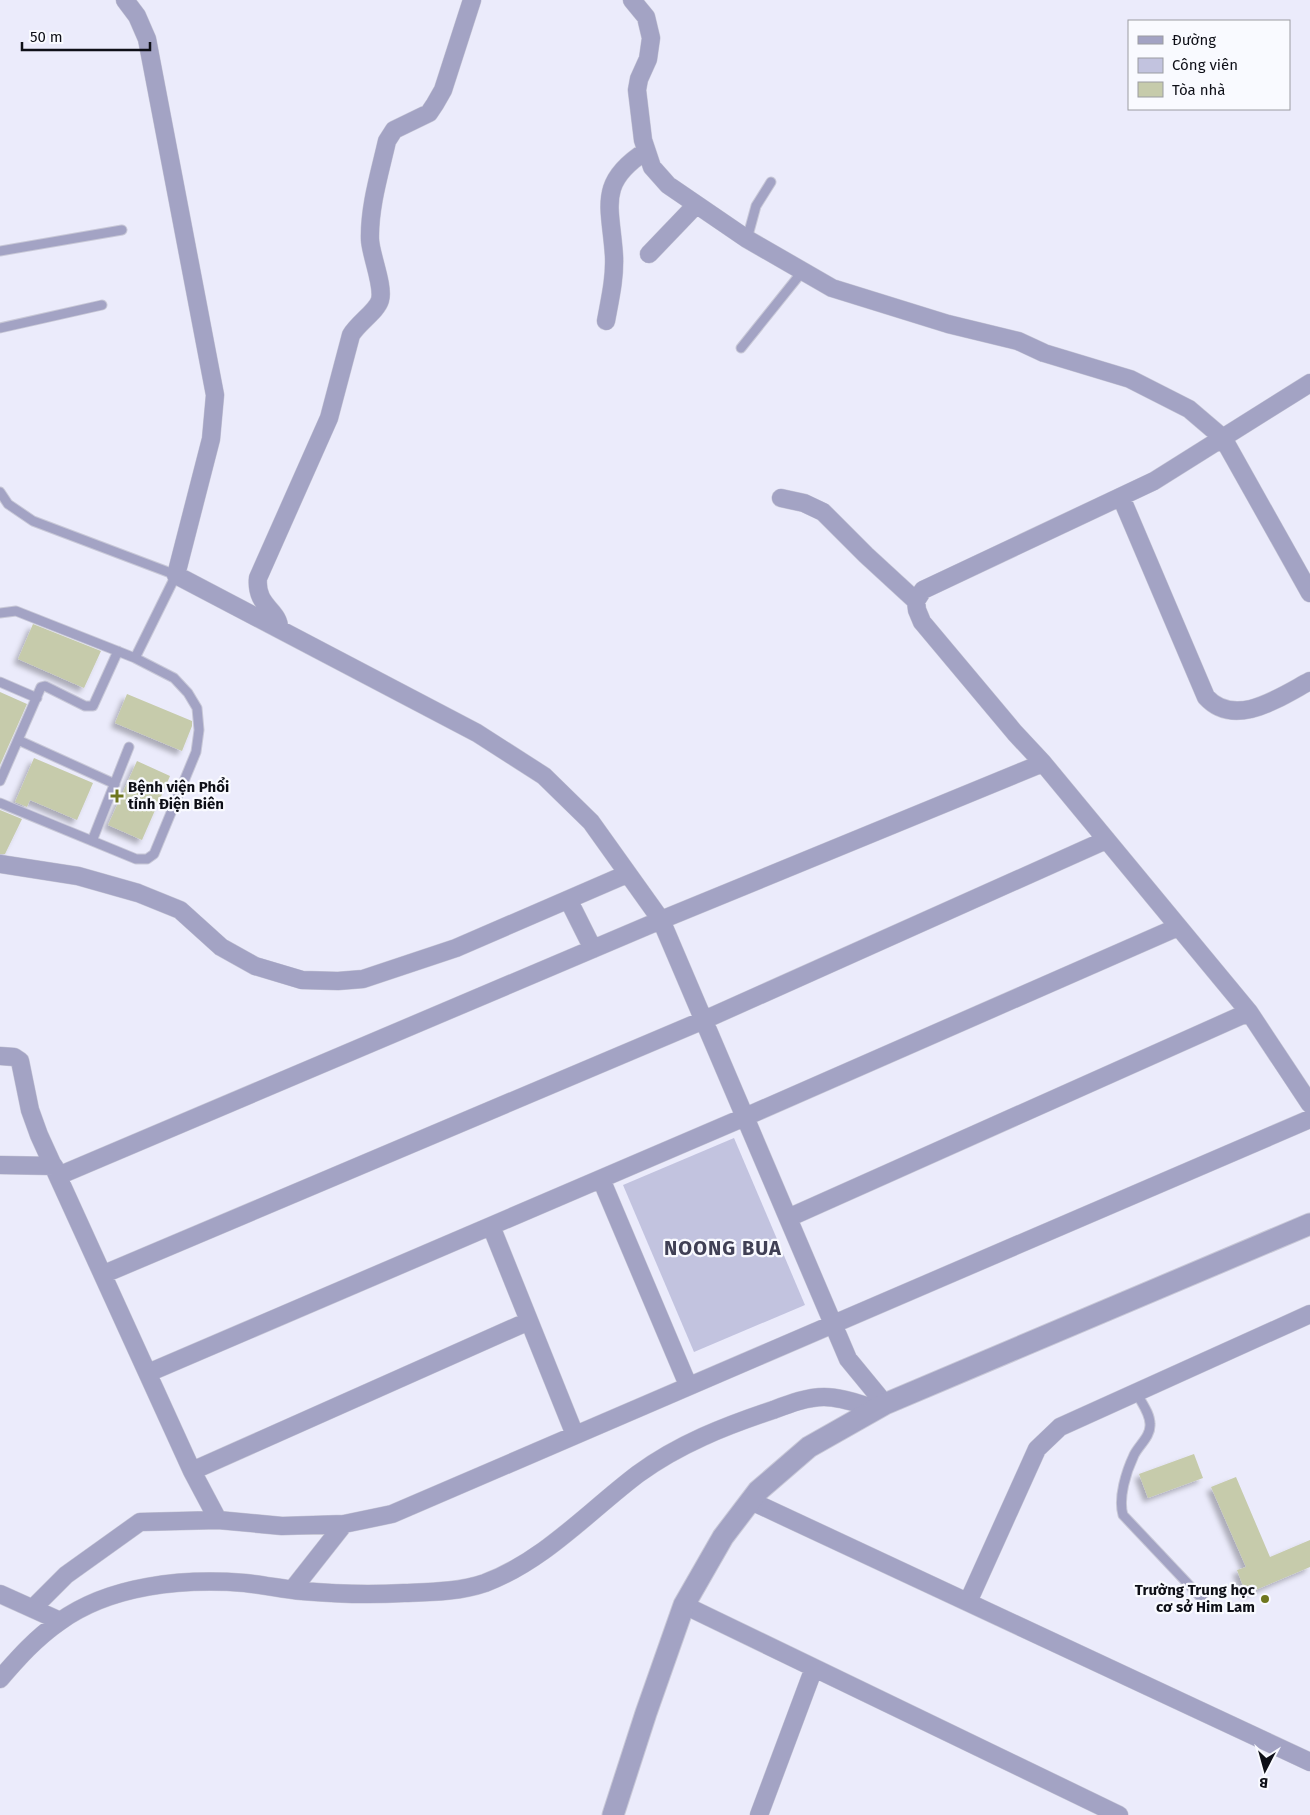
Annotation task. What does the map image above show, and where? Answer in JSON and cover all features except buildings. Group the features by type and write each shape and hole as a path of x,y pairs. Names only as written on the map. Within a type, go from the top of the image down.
{"street":[{"path":"125,0 137,16 147,40 216,395 211,439 176,575 477,733 544,776 591,822 661,920 848,1359 880,1406"},
{"path":"279,629 276,616 268,610 258,594 258,578 329,418 351,335 358,323 377,307 380,302 381,296 372,254 370,230 387,141 394,130 430,113 442,90 472,0"},
{"path":"632,0 646,17 651,38 648,59 638,79 637,90 646,152 652,167 668,185 695,206 747,239 832,288 948,324 1018,341 1044,353 1130,379 1188,409 1223,438 1310,593"},
{"path":"606,321 614,270 608,212 609,201 621,171 628,163 646,152"},
{"path":"649,254 695,206"},
{"path":"1310,383 1154,481 923,590 916,601 917,610 922,622 940,646 1015,734 1043,762 1249,1012 1310,1104"},
{"path":"1121,496 1206,697 1214,705 1222,710 1254,709 1310,681"},
{"path":"781,498 804,503 824,512 866,555 916,601"},
{"path":"0,1165 56,1171 1043,762"},
{"path":"104,1274 704,1020 1106,840"},
{"path":"0,864 78,876 138,893 180,910 221,947 254,966 302,980 363,979 456,948 569,901 627,874"},
{"path":"569,901 593,948"},
{"path":"148,1374 745,1117 1178,927"},
{"path":"788,1218 1249,1012"},
{"path":"0,1056 14,1057 20,1061 30,1110 56,1171 192,1471 218,1520"},
{"path":"32,1608 66,1575 140,1522 218,1520 282,1526 344,1524 392,1514 1310,1119"},
{"path":"601,1179 688,1386"},
{"path":"613,1815 684,1605 723,1537 758,1492 809,1448 880,1406 1310,1224"},
{"path":"491,1226 575,1435"},
{"path":"968,1602 1037,1449 1060,1426 1310,1314"},
{"path":"192,1471 530,1321"},
{"path":"0,1679 35,1641 60,1621 87,1605 149,1586 244,1583 391,1594 449,1590 484,1583 514,1569 553,1543 637,1475 673,1450 730,1425 801,1400 822,1397 840,1398 880,1406"},
{"path":"751,1501 1310,1762"},
{"path":"294,1586 344,1524"},
{"path":"0,1594 60,1621"},
{"path":"684,1605 1118,1815"},
{"path":"759,1815 814,1668"}],"lane":[{"path":"747,239 756,206 771,182"},
{"path":"0,252 122,230"},
{"path":"741,348 802,272"},
{"path":"0,328 102,305"},
{"path":"0,492 8,504 33,521 176,575 135,658"},
{"path":"0,613 16,611 135,658 174,678 188,693 197,708 200,730 196,752 154,854 147,859 136,859 0,803"},
{"path":"0,781 42,687 45,686 85,706 93,706 118,651"},
{"path":"0,682 36,698"},
{"path":"18,740 115,784"},
{"path":"92,841 129,747"},
{"path":"1136,1392 1149,1417 1150,1426 1148,1434 1134,1455 1122,1493 1120,1505 1123,1515 1208,1605"}],"green space":[{"path":"734,1138 805,1305 694,1352 623,1185"}],"place":[{"name":"Bệnh viện Phổi tỉnh Điện Biên","path":"117,796"},
{"name":"Trường Trung học cơ sở Him Lam","path":"1265,1599"}],"district":[{"name":"NOONG BUA","path":"723,1248"}]}
